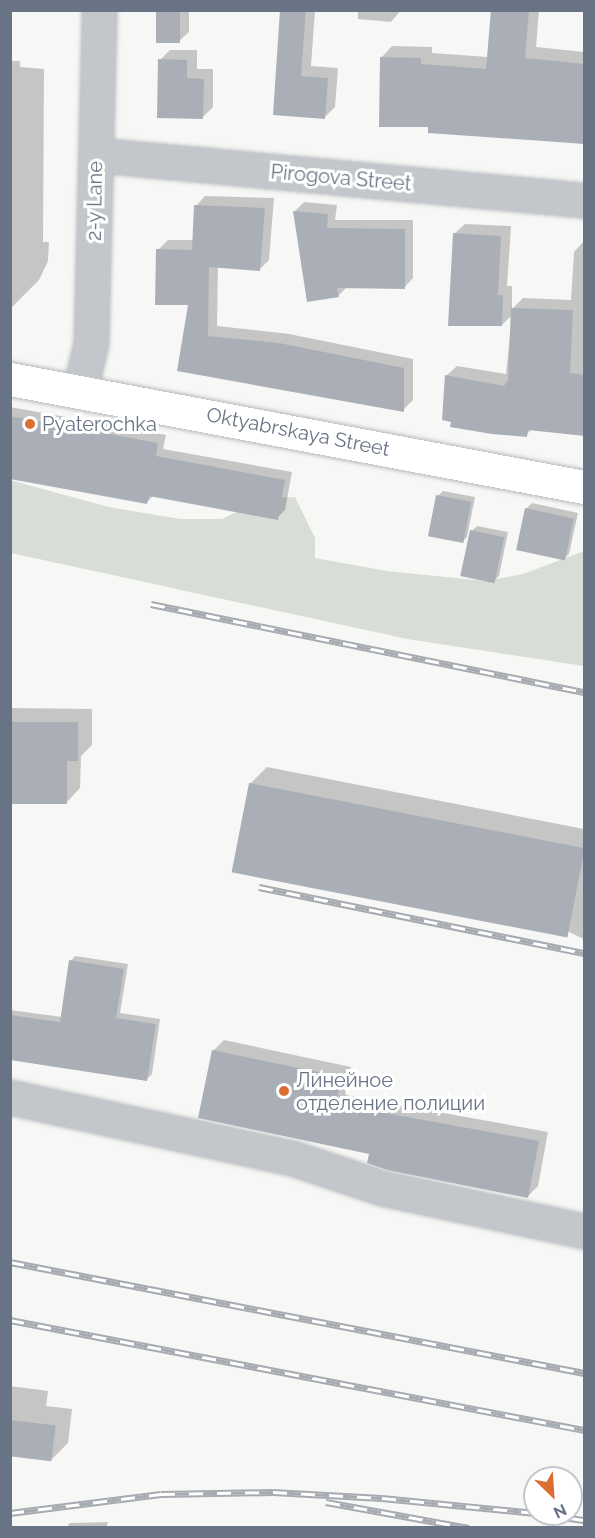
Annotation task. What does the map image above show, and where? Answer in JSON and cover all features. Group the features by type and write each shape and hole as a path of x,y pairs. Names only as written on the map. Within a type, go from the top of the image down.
{"street":[{"name":"2-y Lane","path":"80,390 91,342 99,10"},
{"name":"Pirogova Street","path":"97,155 585,200"},
{"name":"Oktyabrskaya Street","path":"10,379 80,390 585,487"},
{"path":"10,1097 292,1158 382,1188 585,1232"}],"shaded area":[{"path":"10,480 109,507 180,519 222,519 267,498 295,497 315,538 315,558 387,571 485,581 523,574 584,551 584,666 407,639 11,553"}],"building":[{"path":"156,10 180,10 180,43 156,43"},
{"path":"280,10 306,10 301,76 328,78 325,119 273,115"},
{"path":"491,10 529,10 525,58 585,64 585,144 428,133 428,127 379,127 380,57 421,58 421,64 486,69"},
{"path":"158,59 187,60 187,78 204,79 203,119 157,118"},
{"path":"194,205 265,208 260,271 209,267 208,336 279,343 404,368 404,412 177,371 188,305 155,305 156,249 192,250"},
{"path":"293,211 328,214 327,228 405,229 405,289 337,288 339,297 307,302"},
{"path":"453,233 501,236 498,295 503,295 502,326 448,326"},
{"path":"511,308 573,310 570,373 585,375 585,436 528,430 527,437 492,434 450,427 451,422 442,420 445,375 504,386 508,380"},
{"path":"10,416 158,443 156,456 285,480 278,520 149,496 147,504 10,479"},
{"path":"436,495 471,502 463,543 428,536"},
{"path":"525,508 574,518 565,560 516,550"},
{"path":"470,530 504,537 494,583 460,576"},
{"path":"10,722 78,722 78,761 67,761 67,804 10,804"},
{"path":"249,783 584,848 567,938 232,872"},
{"path":"69,960 124,969 116,1018 156,1024 147,1081 10,1060 10,1015 60,1022"},
{"path":"212,1050 342,1077 336,1104 539,1141 528,1198 387,1170 367,1163 369,1154 198,1118"},
{"path":"10,1420 56,1426 51,1461 10,1456"}],"railway":[{"path":"151,604 584,692"},
{"path":"259,887 584,953"},
{"path":"10,1262 584,1373"},
{"path":"10,1320 584,1430"},
{"path":"10,1513 161,1494 273,1492 382,1498 523,1512"},
{"path":"326,1502 469,1528"}],"place":[{"name":"Pyaterochka","path":"30,424"},
{"name":"Линейное отделение полиции","path":"284,1091"}]}
